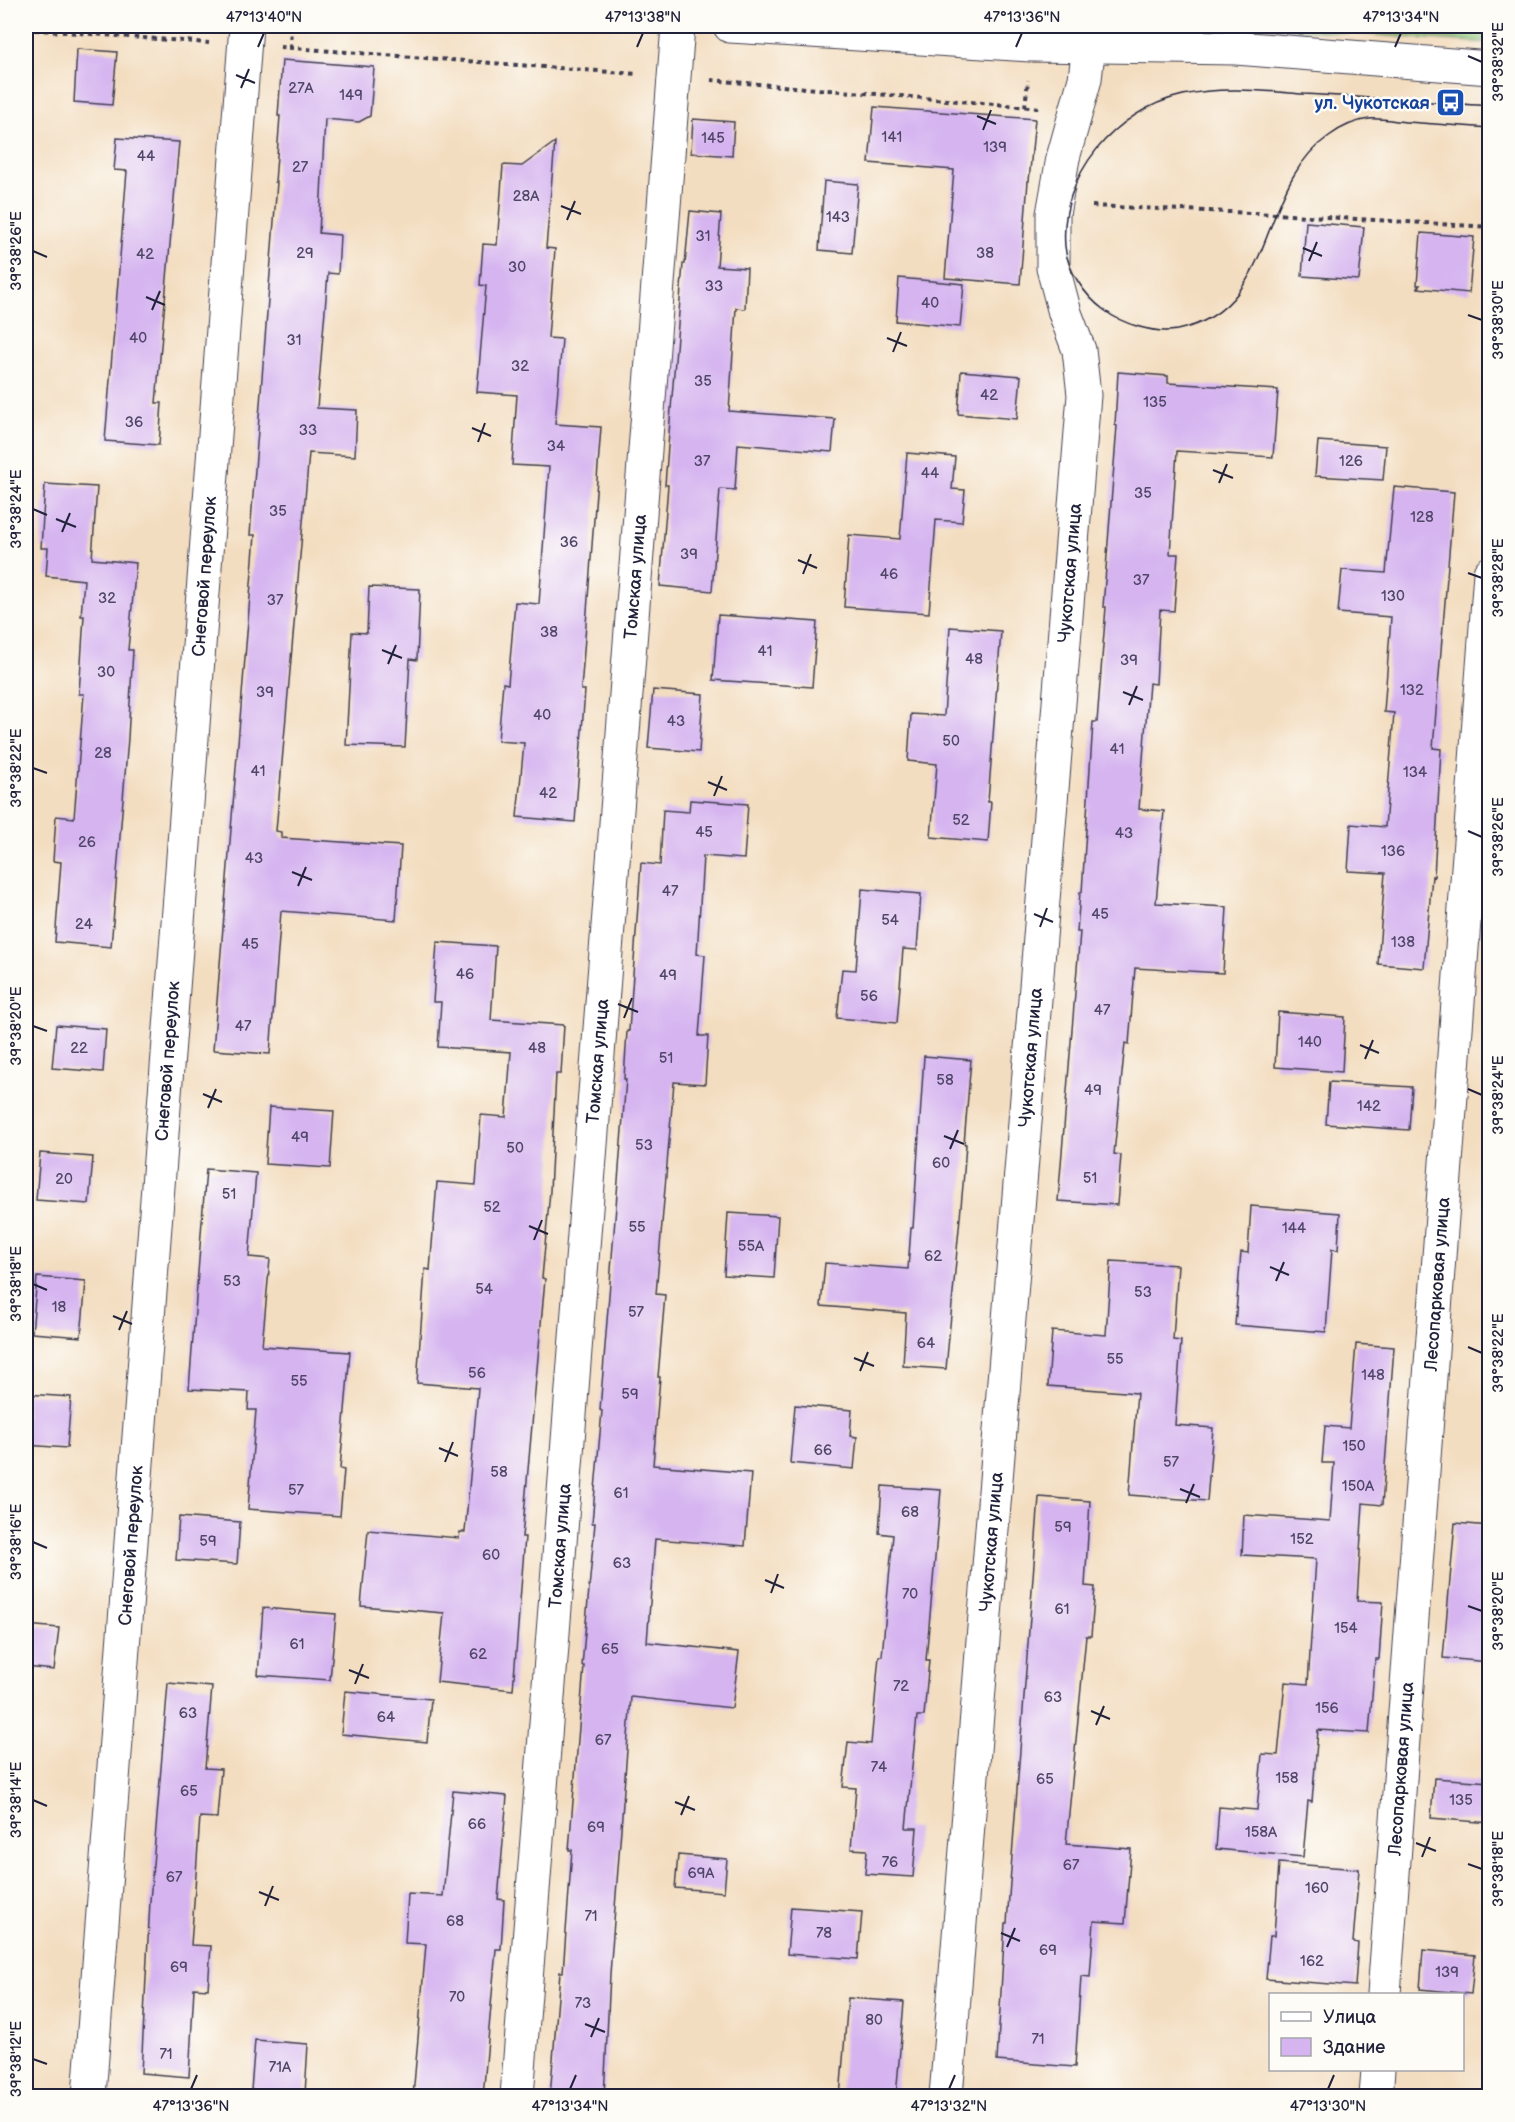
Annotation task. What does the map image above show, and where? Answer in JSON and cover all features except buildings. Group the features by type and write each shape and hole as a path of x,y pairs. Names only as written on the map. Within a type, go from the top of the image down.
{"street":[{"name":"Томская улица","path":"517,2097 672,77 678,26"},
{"path":"730,26 1031,45 1140,26"},
{"name":"Снеговой переулок","path":"89,2097 245,35"},
{"path":"1090,35 1490,68"},
{"name":"Чукотская улица","path":"946,2097 1084,395 1078,350 1053,268 1053,214 1063,158 1086,79 1090,35"},
{"name":"Лесопарковая улица","path":"1384,1993 1490,573"},
{"path":"1377,2097 1378,2071"}],"path":[{"path":"290,48 291,26"},
{"path":"26,29 245,35 290,48 1043,108"},
{"path":"1055,204 1490,227"}],"green space":[{"path":"1250,26 1391,26 1489,33 1489,43"}],"tram line":[{"path":"1490,106 1243,90 1198,92 1158,103 1135,115 1114,131 1096,150 1082,171 1071,195 1066,220 1066,255 1078,282 1097,304 1111,315 1129,324 1149,329 1177,330 1210,318 1234,298 1251,273 1289,185 1305,158 1329,136 1353,123 1374,119 1490,128"}],"place":[{"name":"ул. Чукотская","path":"1451,103"}]}
